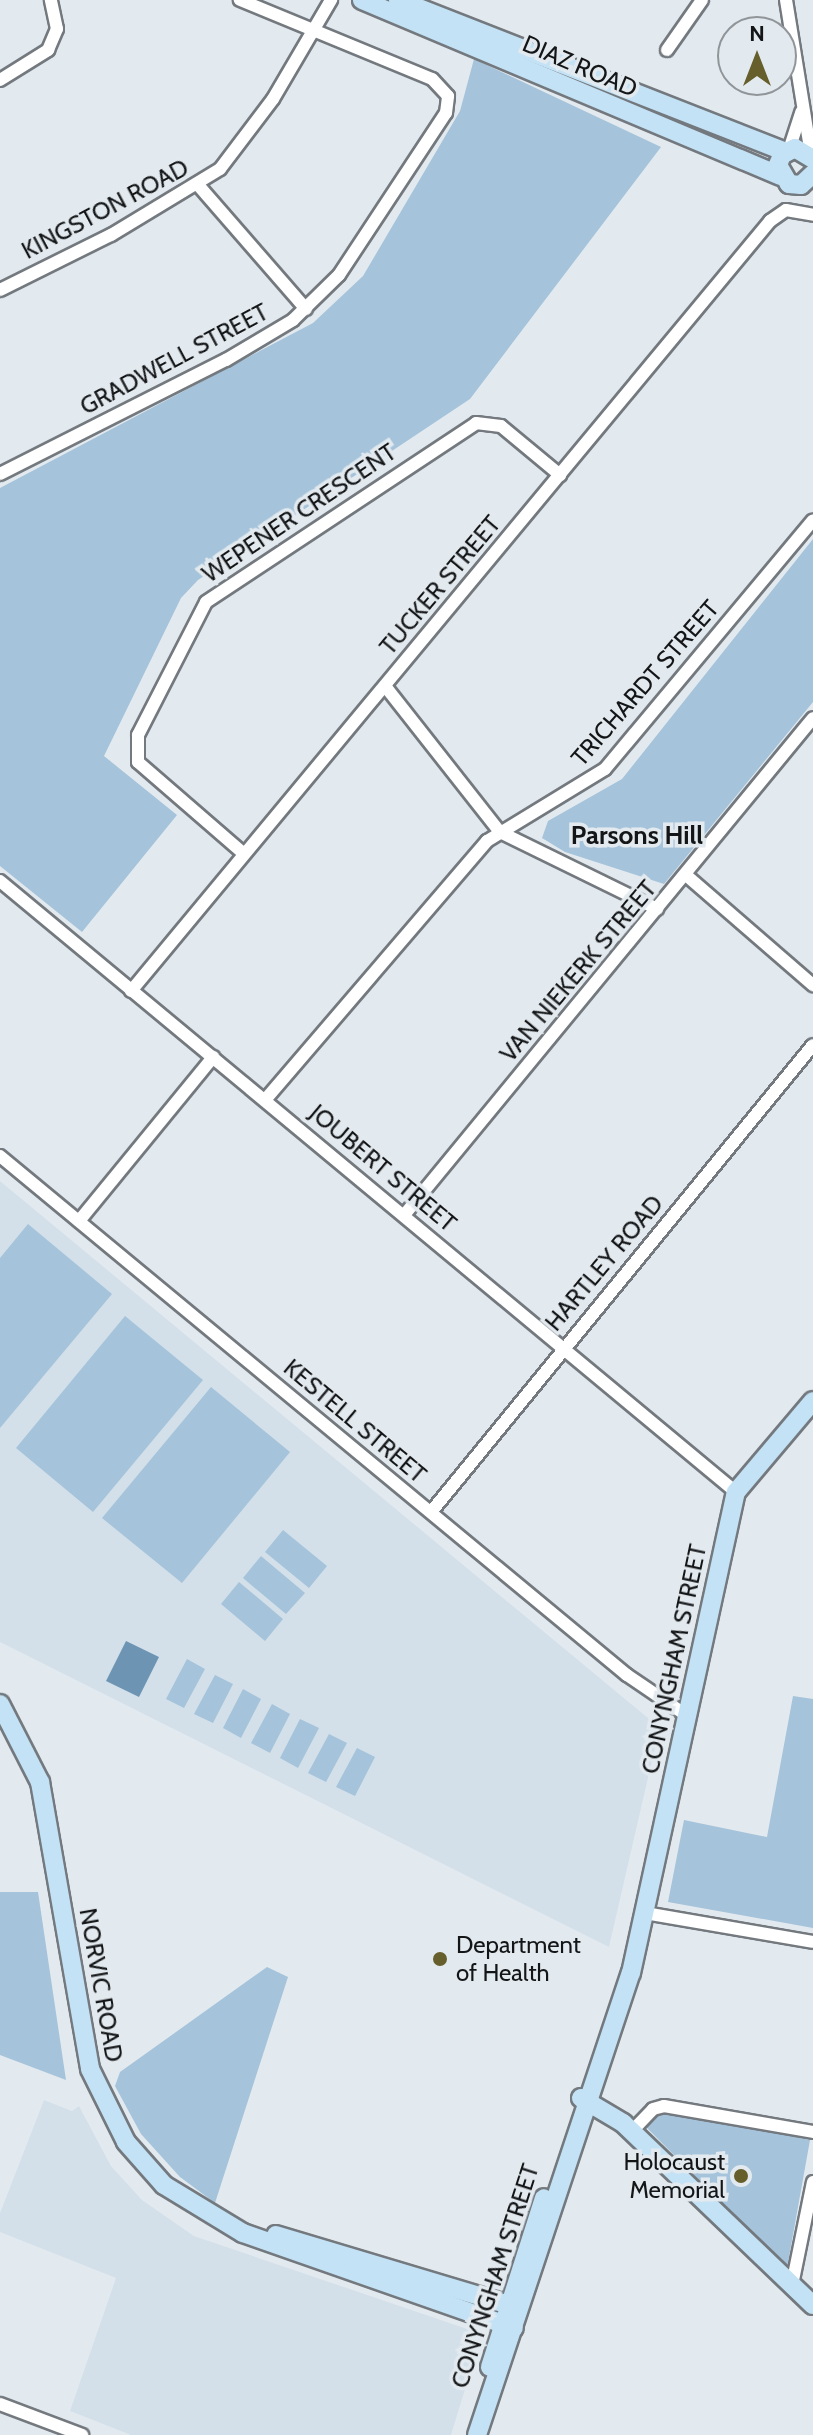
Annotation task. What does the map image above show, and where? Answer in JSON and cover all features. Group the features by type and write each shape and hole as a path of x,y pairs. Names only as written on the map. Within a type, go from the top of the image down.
{"street":[{"path":"0,80 48,50 57,29 51,0"},
{"path":"240,0 313,34"},
{"name":"KINGSTON ROAD","path":"0,290 199,186 238,151 313,34 331,0"},
{"name":"DIAZ ROAD","path":"362,0 813,193"},
{"name":"DIAZ ROAD","path":"398,0 760,143 790,146 812,163"},
{"path":"786,0 801,112 812,163 788,180 778,165 790,146 801,112"},
{"path":"667,50 698,1"},
{"name":"GRADWELL STREET","path":"0,474 226,360 306,309 339,275 446,113 448,96 432,79 313,34"},
{"path":"199,186 306,309"},
{"name":"TUCKER STREET","path":"131,991 770,221 786,210 813,215"},
{"name":"WEPENER CRESCENT","path":"243,853 138,762 138,735 206,602 476,423 501,426 560,475"},
{"name":"TRICHARDT STREET","path":"265,1100 478,851 500,832 605,769 813,520"},
{"path":"385,686 500,832 657,909"},
{"name":"VAN NIEKERK STREET","path":"405,1214 687,876 813,718"},
{"path":"687,876 813,985"},
{"name":"JOUBERT STREET","path":"0,881 405,1214 736,1492"},
{"name":"HARTLEY ROAD","path":"431,1512 562,1348 813,1045"},
{"path":"79,1221 213,1057"},
{"name":"KESTELL STREET","path":"0,1156 627,1675 686,1715"},
{"name":"CONYNGHAM STREET","path":"469,2435 586,2107 634,1952 736,1492 813,1401"},
{"name":"NORVIC ROAD","path":"0,1704 28,1751 46,1803 78,2013 97,2092 126,2142 164,2185 231,2225 507,2326"},
{"path":"645,1913 813,1942"},
{"path":"632,2131 653,2109 664,2106 813,2132"},
{"path":"586,2107 632,2131 813,2305"},
{"path":"792,2285 813,2182"},
{"name":"NORVIC ROAD","path":"231,2225 335,2251 513,2307"},
{"name":"CONYNGHAM STREET","path":"477,2435 507,2326"},
{"path":"0,2404 82,2435"}],"shaded area":[{"path":"474,59 661,147 470,399 198,580 181,598 104,756 177,815 82,932 0,866 0,488 313,323 363,276 460,111"},
{"path":"813,539 813,702 664,884 565,852 542,838 548,821 622,779"},
{"path":"0,1181 648,1718 656,1743 609,1947 0,1642"},
{"path":"28,1224 112,1294 0,1428 0,1258"},
{"path":"125,1316 203,1380 93,1512 16,1448"},
{"path":"211,1387 290,1452 182,1583 102,1518"},
{"path":"283,1530 327,1566 309,1588 265,1552"},
{"path":"261,1556 305,1593 286,1614 243,1578"},
{"path":"239,1582 283,1619 265,1641 221,1604"},
{"path":"126,1641 159,1657 139,1697 106,1681"},
{"path":"187,1659 205,1669 184,1708 166,1699"},
{"path":"215,1675 233,1684 213,1723 194,1714"},
{"path":"243,1689 261,1699 241,1738 223,1728"},
{"path":"793,1696 813,1699 813,1928 668,1902 684,1820 767,1837"},
{"path":"272,1704 290,1714 270,1753 251,1743"},
{"path":"300,1719 319,1728 298,1768 280,1758"},
{"path":"329,1734 347,1743 326,1782 308,1773"},
{"path":"357,1748 375,1757 355,1796 336,1787"},
{"path":"0,1892 38,1892 66,2080 0,2055"},
{"path":"267,1967 288,1977 215,2203 180,2177 141,2134 115,2086 120,2072"},
{"path":"44,2100 72,2111 79,2106 111,2166 142,2200 194,2236 482,2334 451,2435 131,2435 70,2411 116,2278 0,2232 0,2213"},
{"path":"663,2109 810,2140 787,2268 646,2127"}],"place":[{"name":"Department of Health","path":"440,1959"},
{"name":"Holocaust Memorial","path":"741,2176"}],"district":[{"name":"Parsons Hill","path":"637,836"}]}
